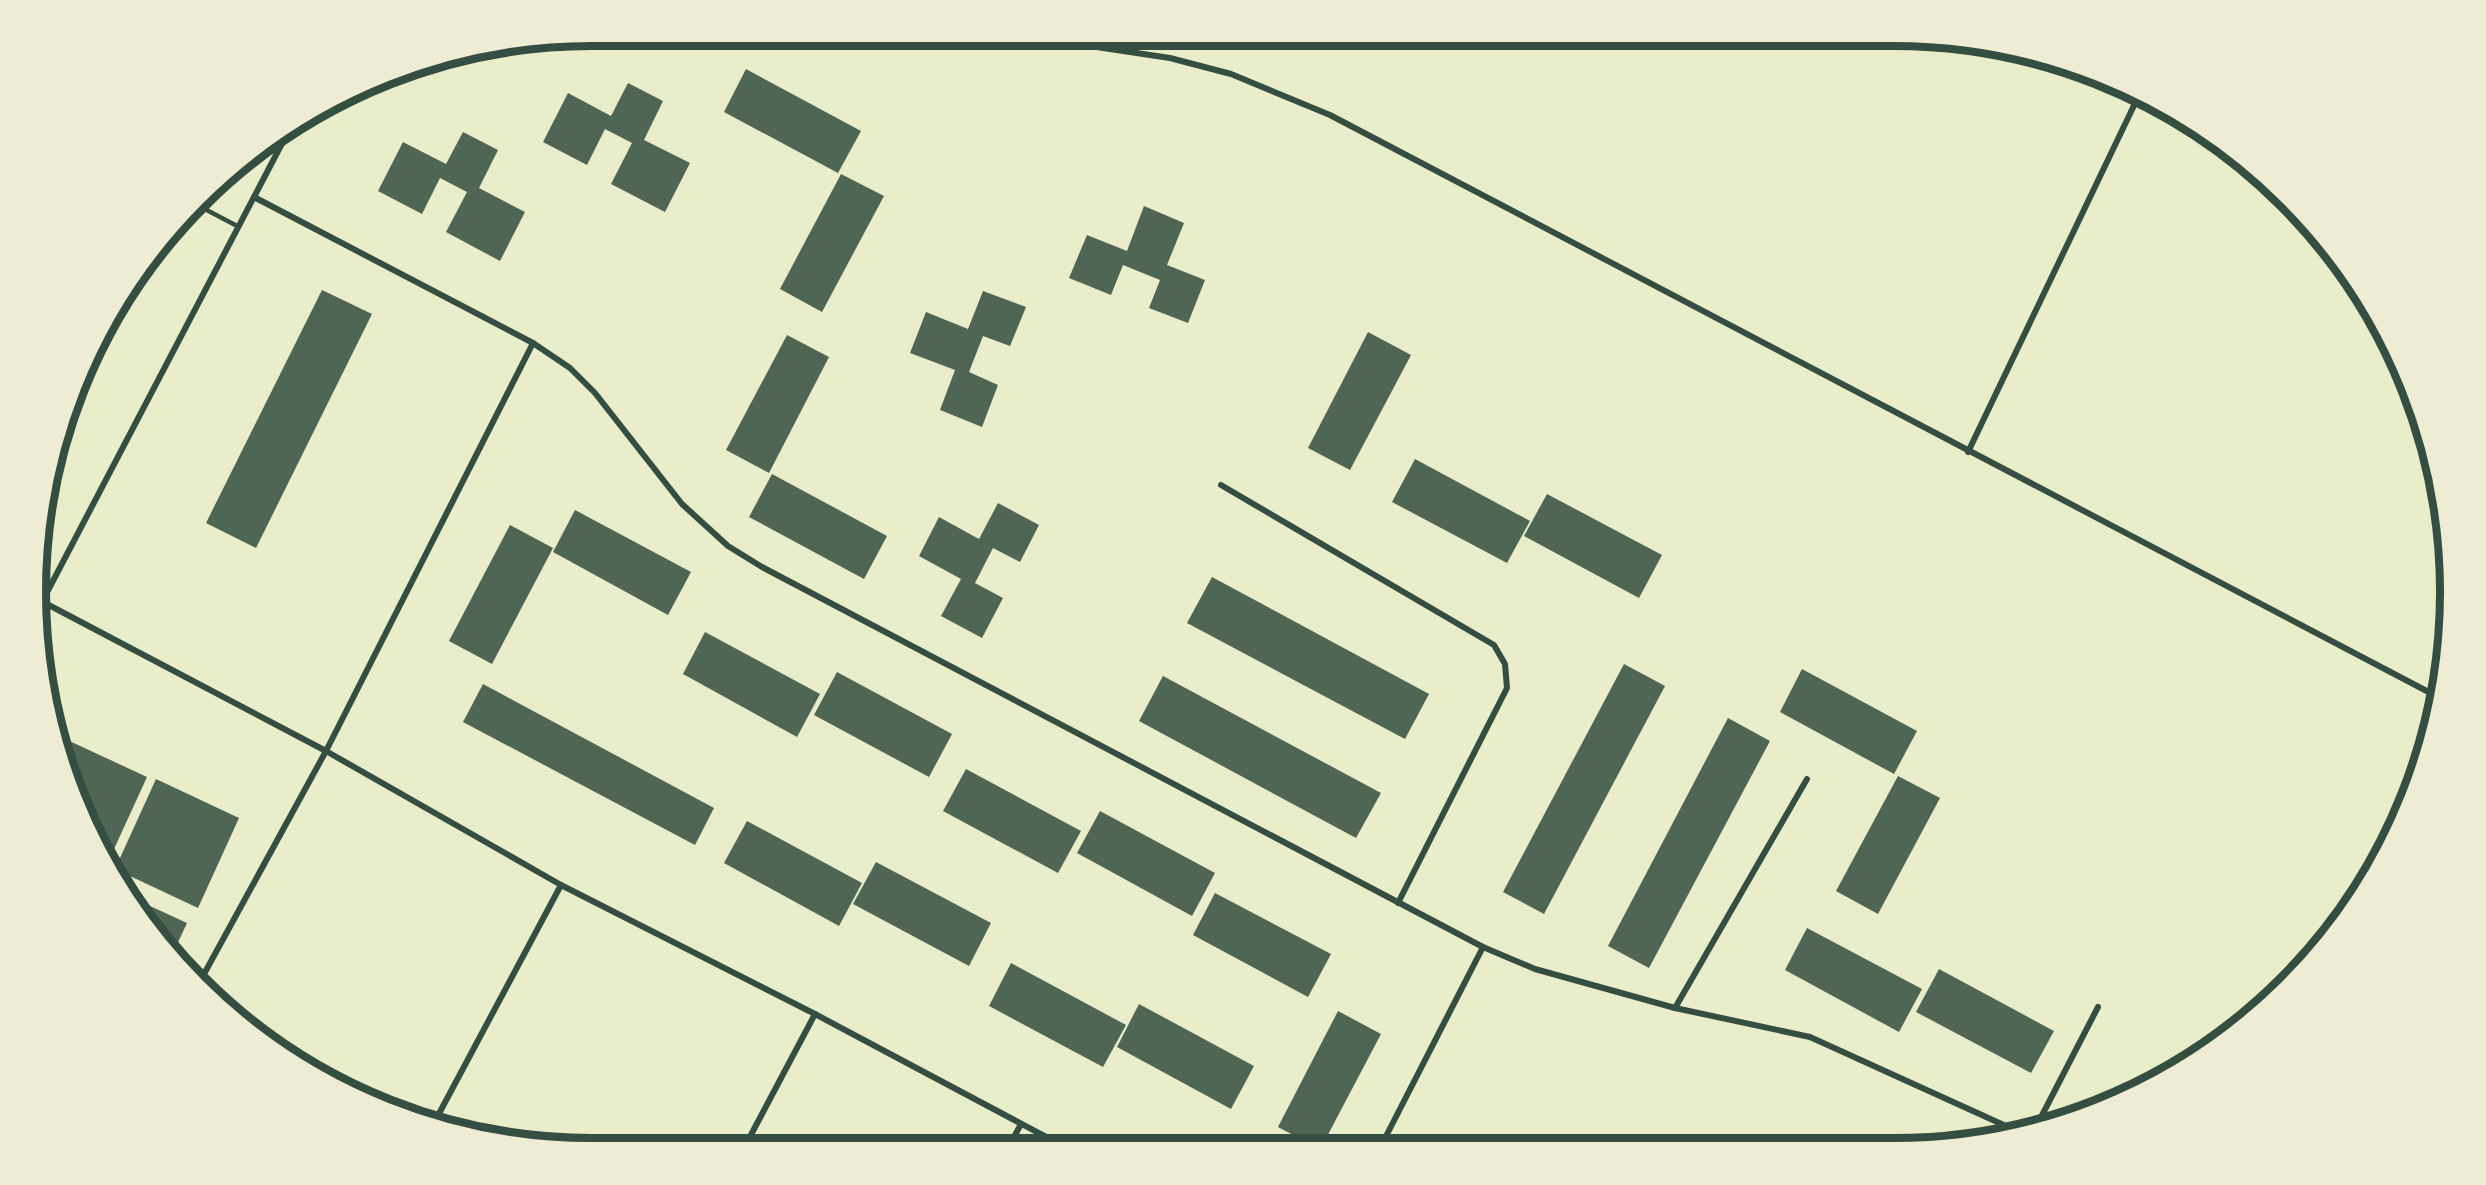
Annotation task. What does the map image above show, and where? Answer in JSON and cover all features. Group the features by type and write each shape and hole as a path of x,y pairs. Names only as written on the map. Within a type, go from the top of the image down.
{"street":[{"path":"1090,46 1170,58 1231,74 1330,115 2430,693"},
{"path":"1968,452 2136,103"},
{"path":"46,595 282,144"},
{"path":"254,197 533,344 570,368 595,393 682,504 728,546 762,567 1483,947 1535,969 1675,1008 1810,1037 2007,1126"},
{"path":"203,976 326,751 533,344"},
{"path":"1221,485 1494,645 1505,664 1508,688 1398,903"},
{"path":"47,603 326,751 561,885 815,1014 1048,1138"},
{"path":"1675,1008 1807,779"},
{"path":"438,1116 561,885"},
{"path":"1385,1138 1483,947"},
{"path":"2040,1118 2097,1007"},
{"path":"749,1138 815,1014"},
{"path":"1013,1138 1021,1124"}],"lane":[{"path":"204,208 239,226"}],"building":[{"path":"746,69 861,131 838,173 724,112"},
{"path":"628,83 663,101 644,140 690,163 665,212 611,184 632,143 605,129 587,165 543,142 568,93 611,116"},
{"path":"463,132 498,150 479,188 525,212 500,261 446,232 467,192 440,178 422,214 378,191 403,142 446,164"},
{"path":"841,174 884,196 822,312 780,289"},
{"path":"1144,206 1184,223 1167,265 1205,280 1188,323 1149,308 1160,280 1123,265 1111,295 1069,278 1087,235 1127,251"},
{"path":"322,290 372,314 256,548 206,523"},
{"path":"983,291 1026,307 1010,346 983,336 969,372 998,385 982,427 940,410 955,370 910,353 926,312 968,329"},
{"path":"1368,332 1411,355 1350,470 1308,448"},
{"path":"787,335 829,357 769,473 726,450"},
{"path":"1415,459 1530,521 1507,563 1392,502"},
{"path":"772,474 887,536 864,579 749,517"},
{"path":"1547,494 1662,555 1639,598 1524,536"},
{"path":"998,503 1039,525 1020,562 993,548 975,583 1003,598 982,638 941,616 961,579 919,556 939,517 979,539"},
{"path":"575,510 691,572 668,615 553,552"},
{"path":"510,525 553,548 492,664 449,641"},
{"path":"1212,577 1429,694 1405,739 1187,623"},
{"path":"705,632 820,694 797,737 683,674"},
{"path":"1624,664 1665,686 1544,914 1503,892"},
{"path":"1802,669 1917,731 1894,774 1780,712"},
{"path":"837,672 952,734 929,777 814,715"},
{"path":"1163,676 1381,793 1356,838 1139,721"},
{"path":"483,684 714,808 695,845 463,722"},
{"path":"1728,718 1770,741 1649,968 1608,946"},
{"path":"67,740 147,777 113,852 88,801"},
{"path":"966,769 1081,831 1058,873 943,811"},
{"path":"1898,776 1940,798 1878,914 1836,891"},
{"path":"156,779 239,818 198,908 125,874 118,862"},
{"path":"1100,811 1215,873 1192,916 1077,853"},
{"path":"747,821 862,883 839,926 724,863"},
{"path":"876,862 991,923 969,966 853,904"},
{"path":"1215,893 1331,954 1308,997 1193,935"},
{"path":"144,903 187,923 176,946"},
{"path":"1807,928 1922,989 1899,1032 1785,970"},
{"path":"1011,963 1126,1025 1103,1067 989,1006"},
{"path":"1939,969 2054,1031 2031,1073 1916,1012"},
{"path":"1139,1004 1254,1066 1231,1109 1117,1047"},
{"path":"1338,1011 1381,1034 1326,1138 1299,1138 1278,1127"}]}
